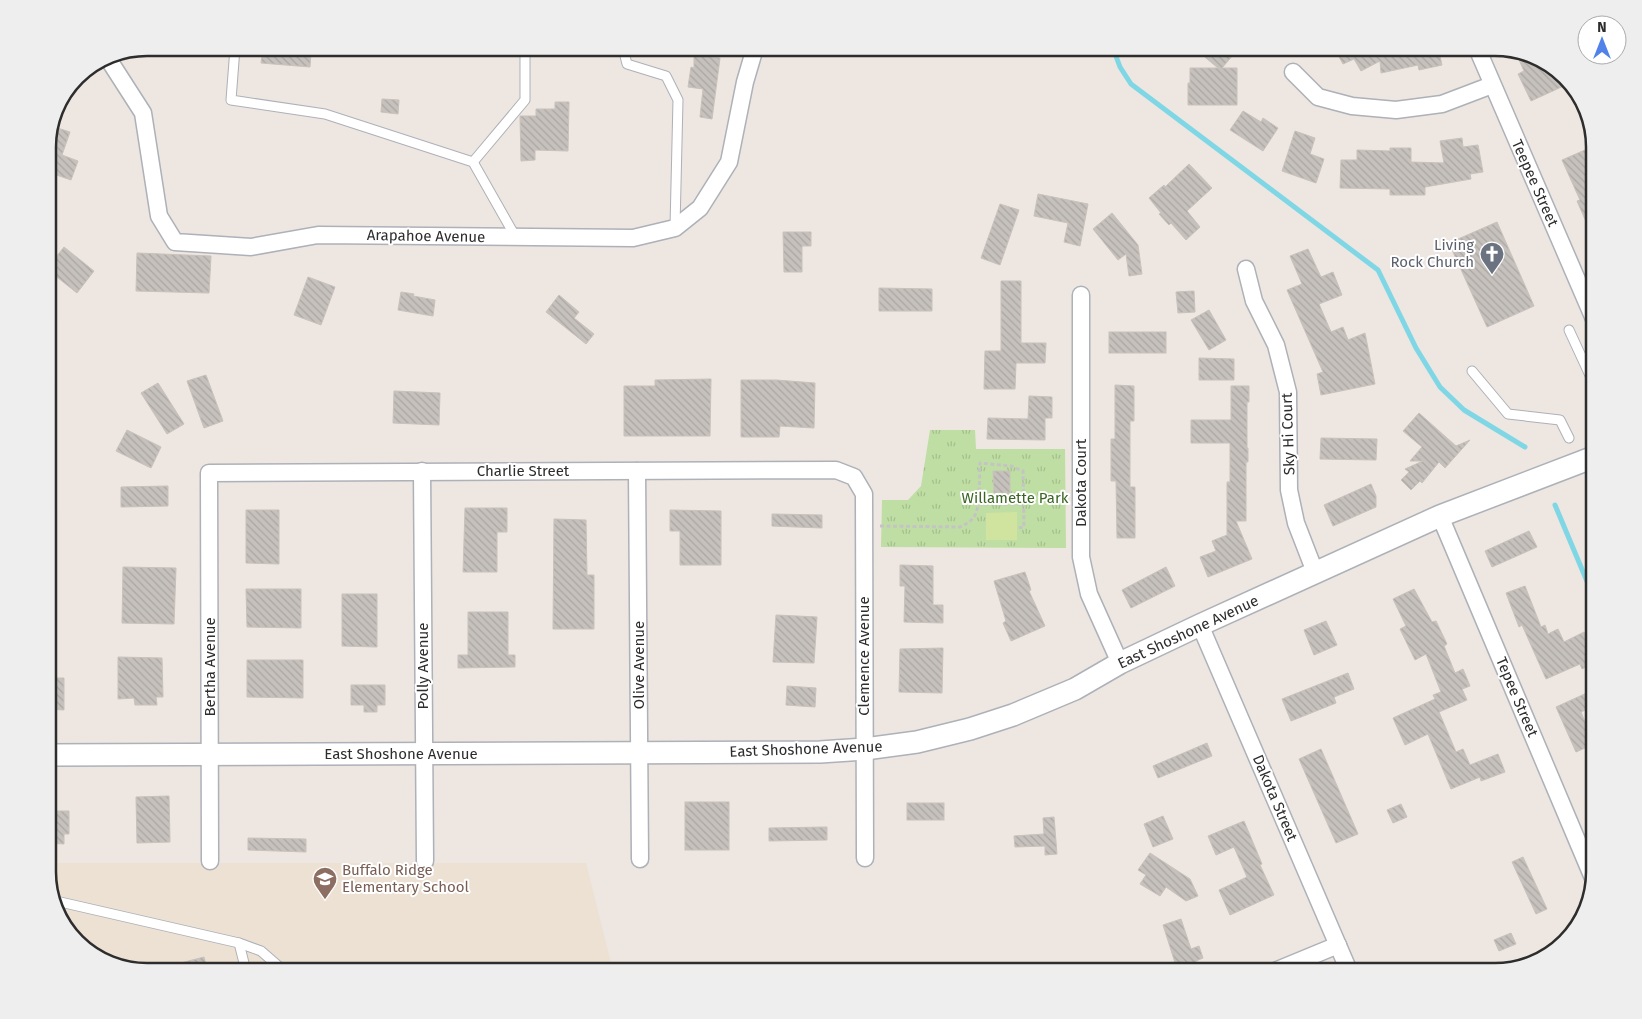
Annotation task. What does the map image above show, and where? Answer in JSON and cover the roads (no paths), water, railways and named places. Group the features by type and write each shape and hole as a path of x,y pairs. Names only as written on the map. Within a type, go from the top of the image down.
{"street":[{"name":"Arapahoe Avenue","path":"112,63 143,114 159,216 175,242 251,246 318,235 633,238 675,228 700,208 729,162 745,82 753,56"},
{"name":"Teepee Street","path":"1479,56 1586,301"},
{"path":"1293,72 1318,97 1352,106 1396,110 1442,104 1492,85"},
{"name":"Sky Hi Court","path":"1246,269 1254,301 1276,345 1288,392 1289,490 1296,524 1315,572"},
{"name":"Dakota Court","path":"1081,295 1081,557 1089,594 1120,663"},
{"name":"East Shoshone Avenue","path":"56,755 820,752 865,749 917,742 970,729 1014,715 1075,689 1120,663 1200,625 1440,516 1586,460"},
{"name":"Charlie Street","path":"210,473 836,470"},
{"name":"Clemence Avenue","path":"836,470 854,476 864,494 865,858"},
{"name":"Polly Avenue","path":"422,471 425,861"},
{"name":"Olive Avenue","path":"637,471 640,859"},
{"name":"Bertha Avenue","path":"210,473 210,861"},
{"name":"Tepee Street","path":"1440,516 1586,861"},
{"name":"Dakota Street","path":"1200,625 1345,963"},
{"path":"1297,963 1338,946"}],"lane":[{"path":"234,56 231,100 325,114 474,162 515,236"},
{"path":"474,162 525,100 525,56"},
{"path":"626,56 628,64 666,76 678,100 675,228"},
{"path":"1569,330 1586,367"},
{"path":"1472,372 1508,414 1560,420 1570,438"},
{"path":"62,904 239,943 261,951 274,963"},
{"path":"239,943 244,963"}],"waterway":[{"path":"1116,56 1120,67 1131,84 1378,270 1416,348 1440,387 1464,410 1525,447"},
{"path":"1555,505 1586,579"}],"place":[{"name":"Living Rock Church","path":"1492,275"},
{"name":"Buffalo Ridge Elementary School","path":"325,900"}],"park label":[{"name":"Willamette Park","path":"1015,498"}]}
